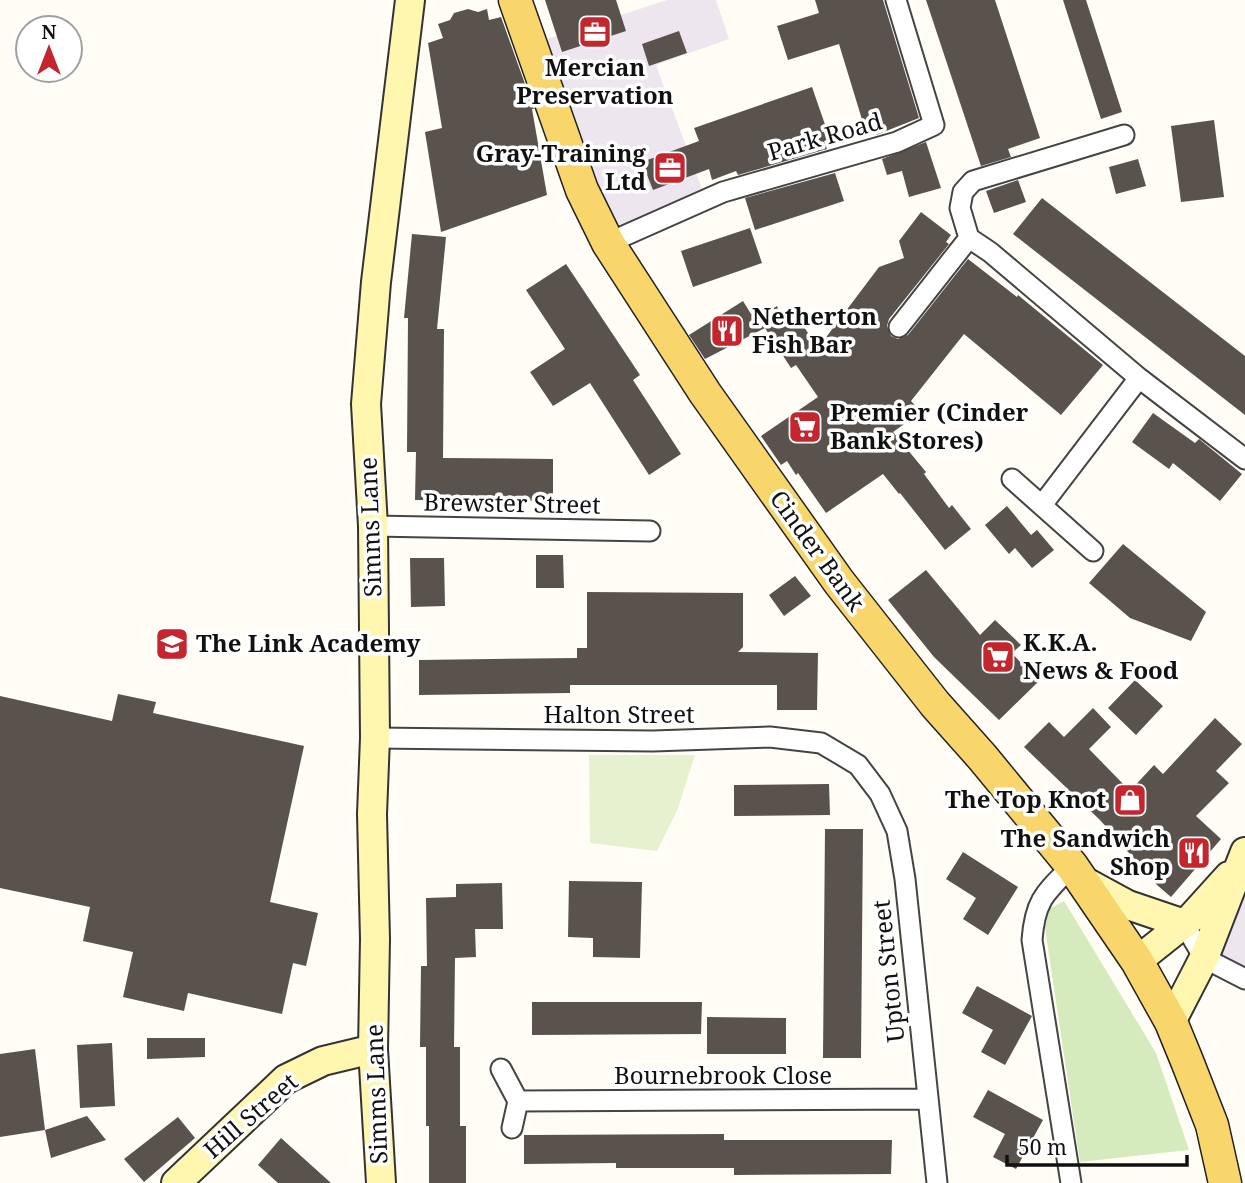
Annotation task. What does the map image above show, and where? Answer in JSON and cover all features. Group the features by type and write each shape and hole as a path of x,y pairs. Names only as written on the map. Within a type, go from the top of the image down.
{"main road":[{"name":"Cinder Bank","path":"515,0 582,190 608,243 705,393 872,626 934,704 983,758 1077,873 1137,961 1171,1021 1187,1061 1212,1125 1225,1183"}],"street":[{"name":"Park Road","path":"608,243 723,192 897,142 934,125 896,0"},
{"name":"Simms Lane","path":"381,1183 373,1049 373,526 366,404 376,282 413,5"},
{"path":"1124,135 973,181 963,192 960,208 970,238 1139,378 1245,459"},
{"path":"899,327 970,238"},
{"path":"1042,505 1139,378"},
{"path":"1012,479 1093,551"},
{"name":"Brewster Street","path":"373,526 650,531"},
{"name":"Halton Street","path":"375,738 653,741 770,737 821,743 858,765"},
{"name":"Upton Street","path":"858,765 880,794 897,831 905,879 937,1183"},
{"path":"1137,961 1184,924 1242,858"},
{"path":"1171,1021 1204,958 1242,858"},
{"path":"1071,1183 1032,940 1034,916 1045,894 1077,873 1128,905 1184,924 1204,958 1245,979"},
{"name":"Hill Street","path":"176,1183 286,1079 323,1061 373,1049"},
{"path":"501,1069 518,1101 512,1128"},
{"name":"Bournebrook Close","path":"518,1101 927,1099"}],"shaded area":[{"path":"667,0 716,0 729,39 656,65 706,200 608,243 532,44"},
{"path":"1245,868 1245,979 1189,932"}],"green space":[{"path":"589,755 695,755 677,811 657,851 590,843"},
{"path":"1064,901 1156,1053 1189,1150 1080,1162 1045,928 1049,909"}],"building":[{"path":"545,0 616,0 626,31 562,52"},
{"path":"815,0 883,0 919,118 876,135 873,125 864,126 839,44 788,60 777,26 819,13"},
{"path":"926,0 995,0 1040,138 1008,149 1011,157 981,166"},
{"path":"1063,0 1086,0 1122,112 1101,119"},
{"path":"468,9 478,12 487,9 489,20 501,17 534,109 547,195 441,232 425,132 442,128 428,43 443,38 438,24 450,20 454,13"},
{"path":"679,31 687,53 649,66 642,44"},
{"path":"812,87 830,139 824,141 827,149 738,175 736,171 712,180 709,169 653,190 642,162 699,141 694,128"},
{"path":"1214,120 1224,197 1181,202 1171,126"},
{"path":"926,142 941,188 909,197 902,171 887,175 882,159"},
{"path":"1138,159 1146,186 1116,194 1109,167"},
{"path":"835,173 844,201 755,230 745,198"},
{"path":"1018,180 1026,202 994,213 986,191"},
{"path":"1042,198 1245,356 1245,415 1013,234"},
{"path":"921,212 951,235 946,242 949,244 889,319 887,326 891,336 898,339 908,335 968,259 1017,297 1018,295 1103,365 1061,415 964,334 911,401 921,412 893,432 926,472 924,474 949,508 952,505 971,529 945,550 883,474 826,513 787,461 781,465 761,436 818,397 796,365 791,368 765,328 705,359 689,335 743,301 751,314 756,311 760,317 777,306 783,319 794,312 818,348 879,267 904,258 899,241"},
{"path":"750,228 762,263 693,287 681,251"},
{"path":"412,234 446,237 437,329 444,329 443,458 553,459 553,501 415,500 416,452 407,452 408,318 404,318"},
{"path":"566,264 640,375 633,380 681,454 649,475 590,383 553,406 530,372 565,349 526,290"},
{"path":"1153,413 1195,443 1199,439 1242,474 1220,501 1173,463 1169,469 1132,442"},
{"path":"1007,506 1031,535 1037,530 1054,550 1032,568 1015,548 1009,554 985,525"},
{"path":"1123,544 1206,612 1191,641 1130,618 1089,583"},
{"path":"536,555 563,555 564,588 536,588"},
{"path":"410,558 444,558 445,606 411,607"},
{"path":"926,570 980,635 995,620 1021,645 1012,653 1038,682 999,720 934,657 888,600"},
{"path":"795,576 811,596 784,616 769,595"},
{"path":"587,592 743,593 743,647 738,652 818,653 817,710 777,710 777,685 570,685 570,693 419,695 419,660 577,658 577,648 587,648"},
{"path":"1135,680 1163,706 1136,735 1108,708"},
{"path":"118,694 156,702 153,713 304,746 270,902 318,913 306,966 293,963 282,1014 188,993 184,1011 123,997 133,952 83,941 90,907 0,888 0,696 112,721"},
{"path":"1093,708 1111,727 1089,749 1130,791 1154,765 1163,774 1215,718 1242,744 1216,771 1229,783 1196,816 1221,839 1171,897 1157,885 1100,820 1024,747 1049,722 1064,737"},
{"path":"829,784 830,815 734,816 734,785"},
{"path":"825,829 863,829 861,1058 823,1058"},
{"path":"963,852 1018,887 988,935 963,919 976,898 946,879"},
{"path":"569,881 642,882 640,958 593,957 593,938 568,937"},
{"path":"502,883 503,929 475,929 476,957 455,958 454,1047 460,1047 460,1126 466,1126 466,1183 429,1183 426,1047 420,1047 421,966 427,966 426,898 456,897 456,884"},
{"path":"977,986 1032,1016 1005,1065 981,1052 993,1030 962,1013"},
{"path":"532,1002 702,1002 701,1034 532,1035"},
{"path":"707,1017 786,1018 786,1054 707,1054"},
{"path":"147,1038 205,1038 205,1057 147,1059"},
{"path":"112,1043 115,1106 80,1108 77,1045"},
{"path":"35,1049 45,1130 0,1137 0,1054"},
{"path":"988,1090 1043,1120 1016,1169 993,1157 1005,1134 973,1117"},
{"path":"87,1116 106,1140 51,1158 45,1130"},
{"path":"178,1117 195,1138 144,1182 124,1159"},
{"path":"724,1134 724,1140 892,1140 891,1174 734,1175 734,1168 616,1168 616,1163 524,1164 524,1135"},
{"path":"281,1138 331,1183 278,1183 258,1165"}],"place":[{"name":"Mercian Preservation","path":"595,32"},
{"name":"Gray-Training Ltd","path":"670,168"},
{"name":"Netherton Fish Bar","path":"727,331"},
{"name":"Premier (Cinder Bank Stores)","path":"805,427"},
{"name":"The Link Academy","path":"172,644"},
{"name":"K.K.A. News & Food","path":"998,657"},
{"name":"The Top Knot","path":"1130,800"},
{"name":"The Sandwich Shop","path":"1194,853"}]}
